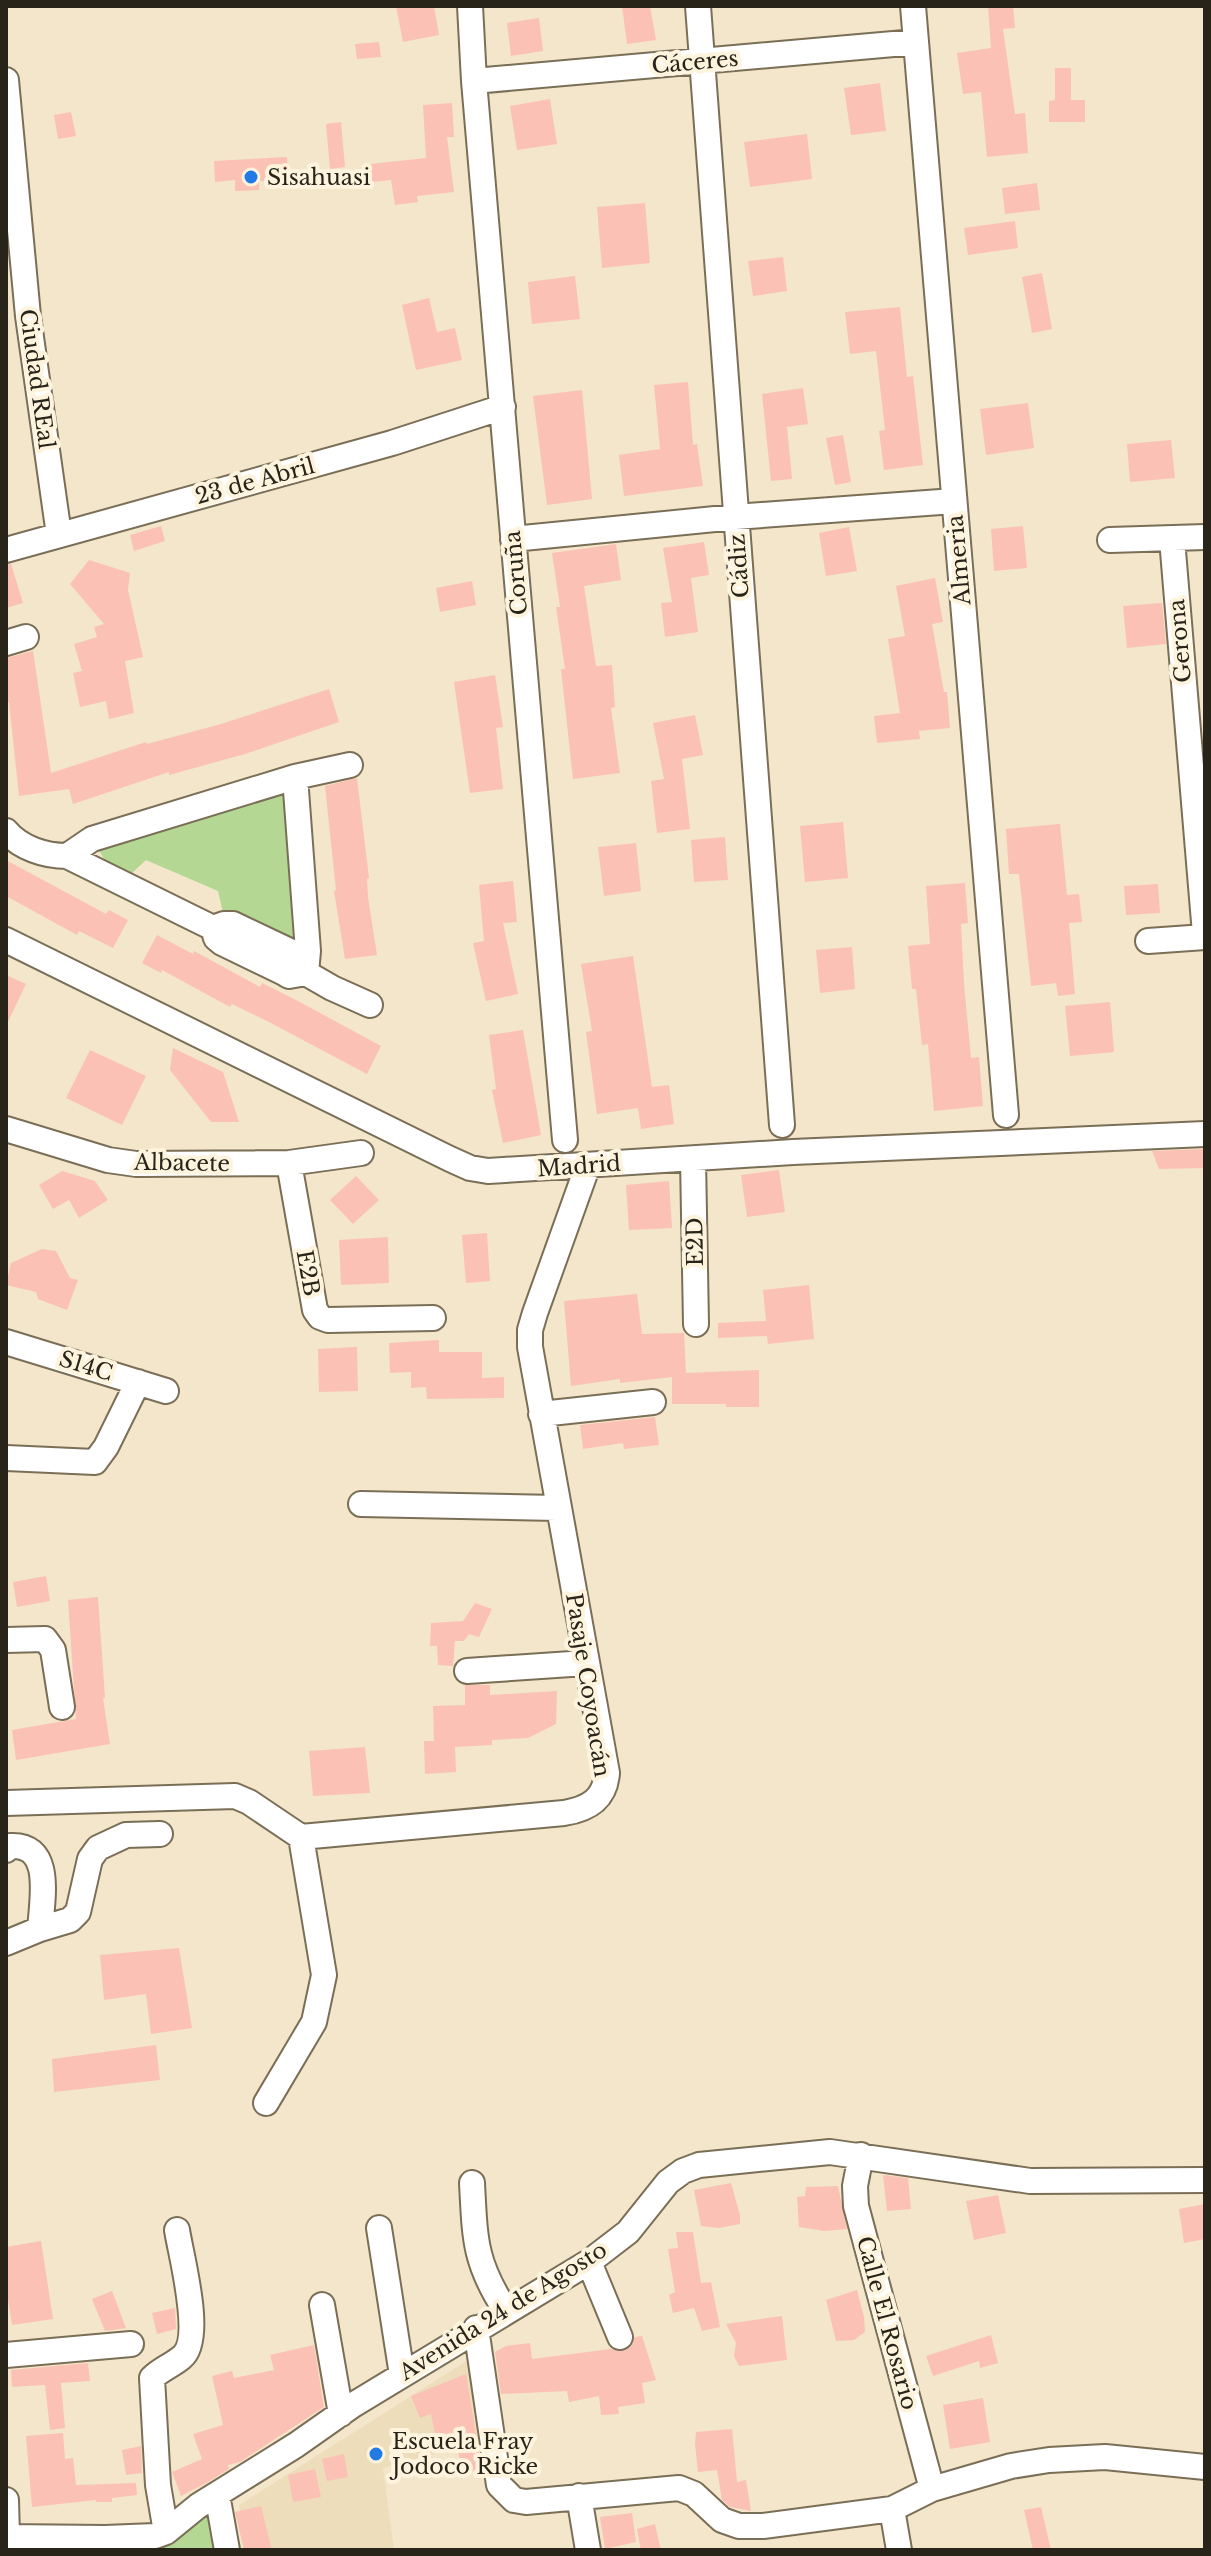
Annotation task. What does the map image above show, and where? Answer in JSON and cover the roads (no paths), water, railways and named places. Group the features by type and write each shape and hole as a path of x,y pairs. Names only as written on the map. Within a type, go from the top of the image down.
{"street":[{"name":"Coruña","path":"470,6 565,1140"},
{"name":"Cádiz","path":"698,6 782,1125"},
{"name":"Almeria","path":"913,6 1006,1115"},
{"name":"Cáceres","path":"474,81 916,42"},
{"name":"Ciudad REal","path":"6,80 17,319 59,535"},
{"name":"23 de Abril","path":"6,550 392,443 503,407"},
{"path":"513,539 735,517 954,501"},
{"path":"1110,540 1205,537"},
{"name":"Gerona","path":"1172,539 1205,936"},
{"path":"67,856 92,839 295,777 350,765"},
{"path":"295,777 308,951 306,973"},
{"path":"6,824 23,827 58,841 67,856"},
{"path":"6,831 14,840 51,856 67,856 213,928 233,924 282,947 294,953 306,973 370,1005"},
{"path":"1148,941 1205,936"},
{"name":"Madrid","path":"6,940 470,1168 510,1171 793,1152 1205,1134"},
{"name":"Albacete","path":"6,1129 108,1160 136,1164 289,1163 361,1153"},
{"name":"E2D","path":"693,1159 696,1324"},
{"name":"E2B","path":"289,1163 315,1310 320,1317 328,1320 433,1318"},
{"name":"Pasaje Coyoacán","path":"301,1837 564,1813 581,1810 604,1792 607,1773 530,1347 530,1330 588,1165"},
{"name":"S14C","path":"6,1342 166,1391"},
{"path":"6,1458 95,1462 106,1447 138,1382"},
{"path":"541,1414 653,1402"},
{"path":"361,1504 557,1508"},
{"path":"6,1640 45,1639 53,1650 62,1707"},
{"path":"467,1671 586,1663"},
{"path":"6,1803 235,1796 301,1837 324,1975 314,2022 266,2103"},
{"path":"6,1943 70,1920 78,1912 90,1859 98,1848 126,1835 160,1834"},
{"path":"6,1850 10,1846 22,1845 32,1851 39,1864 43,1877 40,1929"},
{"name":"Avenida 24 de Agosto","path":"166,2532 198,2506 402,2375 589,2262 628,2232 668,2182 683,2171 699,2165 830,2152 1030,2181 1205,2180"},
{"name":"Calle El Rosario","path":"861,2155 855,2186 856,2206 932,2489"},
{"path":"472,2183 480,2264 506,2311"},
{"path":"379,2228 402,2375"},
{"path":"6,2500 7,2536 105,2544 166,2532 158,2485 152,2378 162,2368 184,2356 191,2343 190,2305 177,2230"},
{"path":"589,2262 620,2337"},
{"path":"322,2305 341,2414"},
{"path":"476,2328 499,2485 514,2500 526,2502 679,2488 694,2494 722,2520 739,2526 763,2526 892,2509 932,2489 1011,2466 1049,2460 1105,2457 1205,2467"},
{"path":"6,2355 131,2344"},
{"path":"217,2494 227,2550"},
{"path":"579,2496 588,2550"},
{"path":"892,2509 899,2550"}],"place":[{"name":"Sisahuasi","path":"251,177"},
{"name":"Escuela Fray Jodoco Ricke","path":"376,2454"}]}
